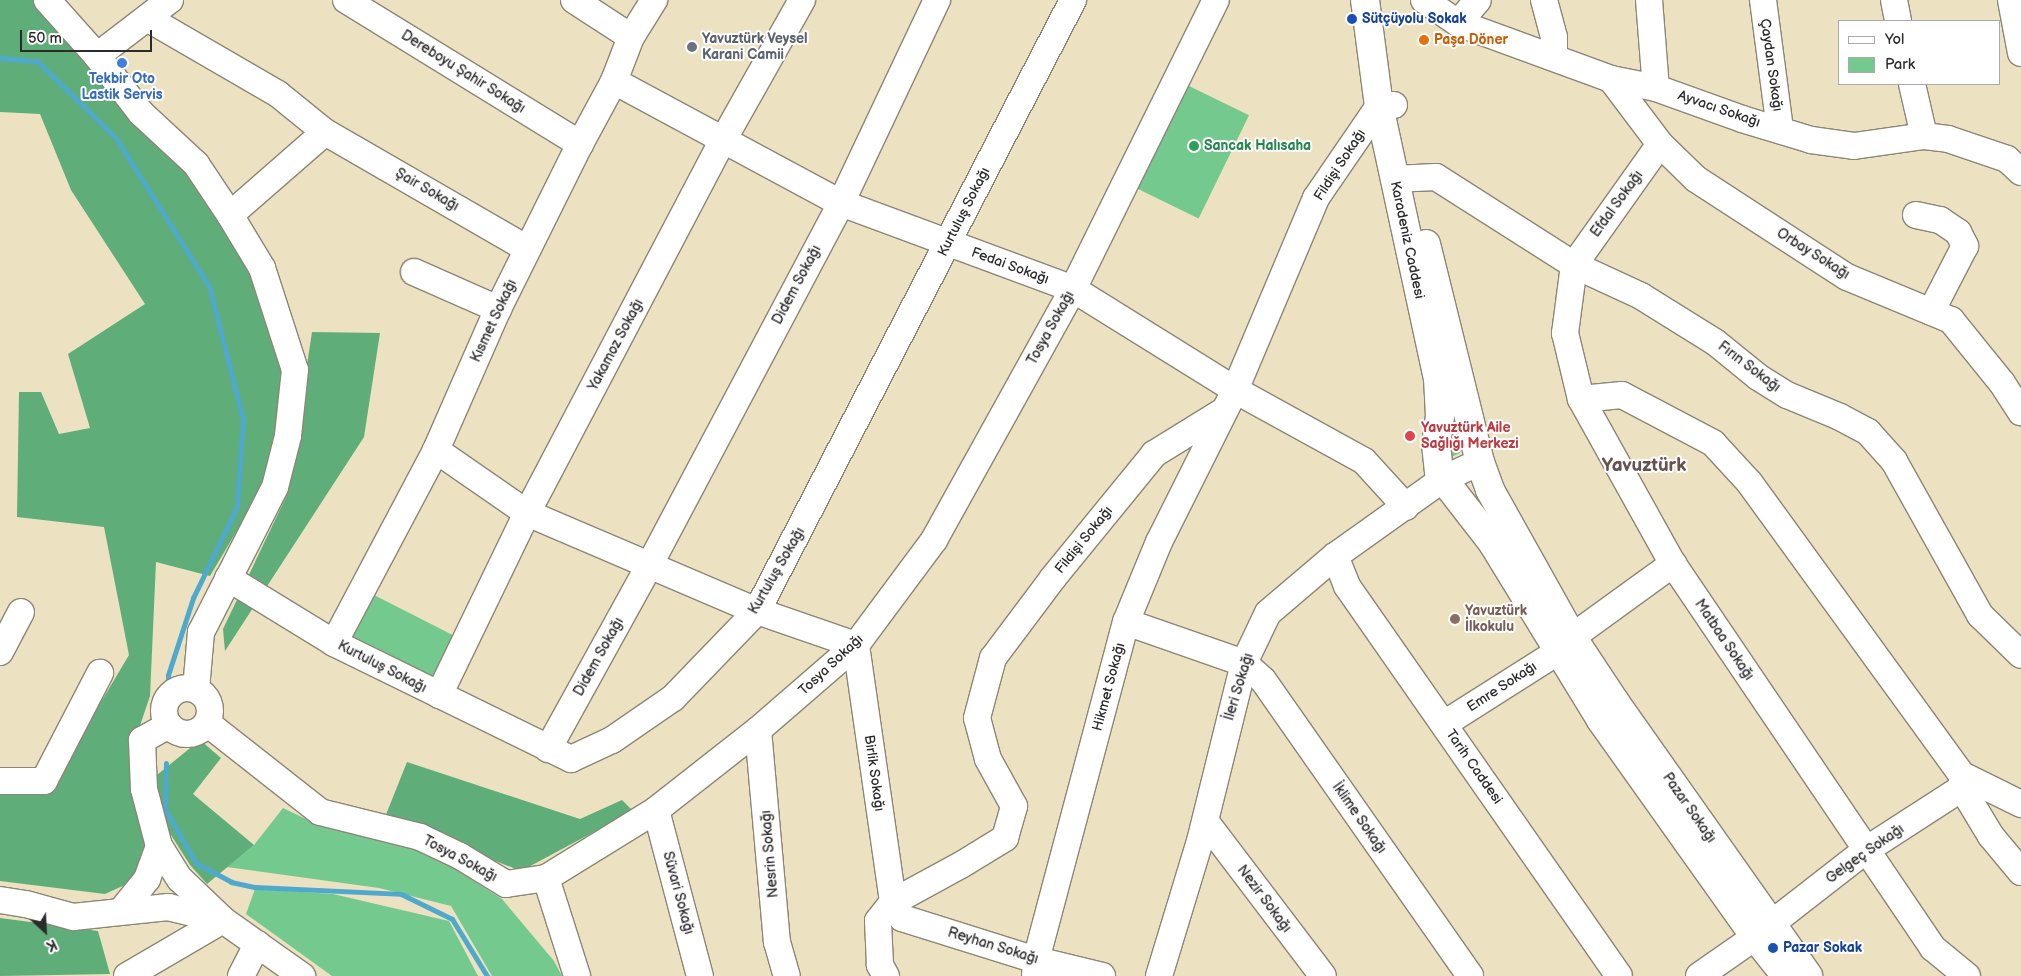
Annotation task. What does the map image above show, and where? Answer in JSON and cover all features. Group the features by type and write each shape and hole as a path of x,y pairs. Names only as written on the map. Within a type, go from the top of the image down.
{"main road":[{"name":"Karadeniz Caddesi","path":"1366,0 1402,178 1438,378 1440,416 1436,444 1437,464 1443,479"},
{"name":"Karadeniz Caddesi","path":"1383,0 1387,105"},
{"name":"Karadeniz Caddesi","path":"1402,178 1480,462"},
{"name":"Pazar Sokağı","path":"1480,462 1490,490 1566,644"},
{"name":"Pazar Sokağı","path":"1443,479 1492,542 1566,644 1615,702 1763,931 1786,976"},
{"name":"Pazar Sokağı","path":"1763,931 1808,976"}],"street":[{"path":"47,0 97,56 141,113 196,164 262,268 296,370 288,436 275,487 200,632 196,689"},
{"path":"97,56 170,0"},
{"name":"Dereboyu Şahir Sokağı","path":"346,0 580,144"},
{"path":"574,0 631,37"},
{"name":"Kısmet Sokağı","path":"334,643 436,450 498,309 580,144 614,81 631,37 654,0"},
{"name":"Yakamoz Sokağı","path":"438,695 527,513 722,142 802,0"},
{"name":"Didem Sokağı","path":"548,749 649,566 841,204 937,0"},
{"name":"Kurtuluş Sokağı","path":"228,578 334,643 571,759 612,740 674,698 757,611 1073,0"},
{"name":"Tosya Sokağı","path":"207,723 320,812 420,837 460,856 506,884 546,878 656,810 758,730 856,645 934,540 1073,289 1216,0"},
{"name":"Ayvacı Sokağı","path":"1424,0 1458,22 1612,79 1656,88 1742,119 1811,140 1854,146 1924,136 1948,139 2007,159 2021,172"},
{"path":"1458,22 1478,0"},
{"path":"1544,0 1554,37 1554,57"},
{"path":"1649,0 1656,88"},
{"name":"Çaydan Sokağı","path":"1763,0 1780,129"},
{"path":"1894,0 1898,20"},
{"path":"2011,0 2021,53"},
{"name":"Şair Sokağı","path":"147,18 278,94 325,132 528,249"},
{"name":"Orbay Sokağı","path":"1612,79 1660,144 1696,178 1847,277 1951,320 2002,383 2021,412"},
{"name":"Fedai Sokağı","path":"614,81 722,142 841,204 1073,289 1229,401 1364,461 1406,507"},
{"path":"1912,85 1924,136"},
{"name":"Fildişi Sokağı","path":"886,976 880,965 878,921 893,902 1005,838 1014,806 988,760 977,718 993,658 1053,578 1154,454 1229,401 1316,198 1387,105"},
{"path":"230,215 325,132"},
{"name":"Efdal Sokağı","path":"1574,264 1660,144"},
{"name":"Fırın Sokağı","path":"1402,178 1436,176 1574,264 1641,296 1715,342 1758,377 1787,395 1868,432 1894,461 1980,615 2021,655"},
{"path":"1916,215 1940,220 1958,232 1965,246 1931,312"},
{"name":"Matbaa Sokağı","path":"1574,264 1565,333 1581,399 1673,564 1933,948 1968,976"},
{"path":"414,272 498,309"},
{"path":"1581,399 1622,395 1713,443 1749,482 1962,782 1991,836 2021,872"},
{"name":"Hikmet Sokağı","path":"1036,968 1126,622 1159,542 1229,401"},
{"path":"436,450 527,513 757,611 856,645"},
{"name":"İleri Sokağı","path":"1159,976 1206,822 1229,718 1244,663 1268,612 1335,556 1443,479 1480,462"},
{"name":"Tarih Caddesi","path":"1335,556 1347,586 1619,976"},
{"name":"Emre Sokağı","path":"1444,724 1566,644 1673,564"},
{"path":"0,652 21,612"},
{"path":"1126,622 1244,663"},
{"name":"Birlik Sokağı","path":"856,645 893,902"},
{"name":"İklime Sokağı","path":"1244,663 1263,680 1470,976"},
{"path":"0,781 44,781 100,673"},
{"path":"181,688 196,689 202,692 211,710 207,723 196,732 189,734 181,733 169,725 164,711 169,697 181,688"},
{"path":"169,725 142,740 144,789 159,846 180,879 223,920 302,976"},
{"name":"Nesrin Sokağı","path":"758,730 777,942 787,976"},
{"path":"1962,782 2021,804"},
{"name":"Gelgeç Sokağı","path":"1700,976 1763,931 1866,850 1962,782"},
{"name":"Süvari Sokağı","path":"656,810 700,976"},
{"name":"Nezir Sokağı","path":"1206,822 1323,976"},
{"path":"122,910 147,879 159,846"},
{"path":"546,878 577,976"},
{"path":"147,879 180,879"},
{"path":"168,907 180,879"},
{"path":"0,900 26,904 73,917 122,910 168,907 223,920"},
{"name":"Reyhan Sokağı","path":"893,902 902,918 1036,968 1102,976"},
{"path":"126,976 223,920"},
{"path":"241,976 257,944"}],"green space":[{"path":"0,0 38,0 192,169 252,274 287,369 274,452 254,502 210,576 156,562 150,696 130,755 147,853 127,884 105,894 0,881 0,788 49,789 129,655 104,527 17,517 19,392 41,392 59,434 90,428 68,354 145,304 71,190 40,114 0,112"},
{"path":"1187,85 1249,115 1199,219 1137,188"},
{"path":"312,332 380,333 364,437 225,651 223,629 287,495"},
{"path":"1447,411 1460,411 1462,444 1460,453 1451,457 1446,456"},
{"path":"372,594 462,640 440,683 350,637"},
{"path":"200,740 221,758 193,794 254,845 207,884 190,865 159,816 157,775"},
{"path":"407,762 580,819 622,800 633,811 521,871 385,817"},
{"path":"283,808 310,821 422,848 502,899 554,961 562,976 492,976 451,906 379,888 227,867 254,845"},
{"path":"255,889 333,894 449,921 478,976 332,976 246,914"},
{"path":"0,918 98,931 110,974 0,976"}],"waterway":[{"path":"0,58 37,61 116,138 209,286 243,419 237,507 193,598 168,675 168,682"},
{"path":"166,763 165,809 196,863 231,882 255,887 401,894 452,919 487,976"}],"place":[{"name":"Sütçüyolu Sokak","path":"1352,19"},
{"name":"Paşa Döner","path":"1424,40"},
{"name":"Yavuztürk Veysel Karani Camii","path":"692,47"},
{"name":"Tekbir Oto Lastik Servis","path":"122,63"},
{"name":"Sancak Halısaha","path":"1194,146"},
{"name":"Yavuztürk Aile Sağlığı Merkezi","path":"1410,436"},
{"name":"Yavuztürk İlkokulu","path":"1455,619"},
{"name":"Pazar Sokak","path":"1773,948"}],"district":[{"name":"Yavuztürk","path":"1644,466"}]}
